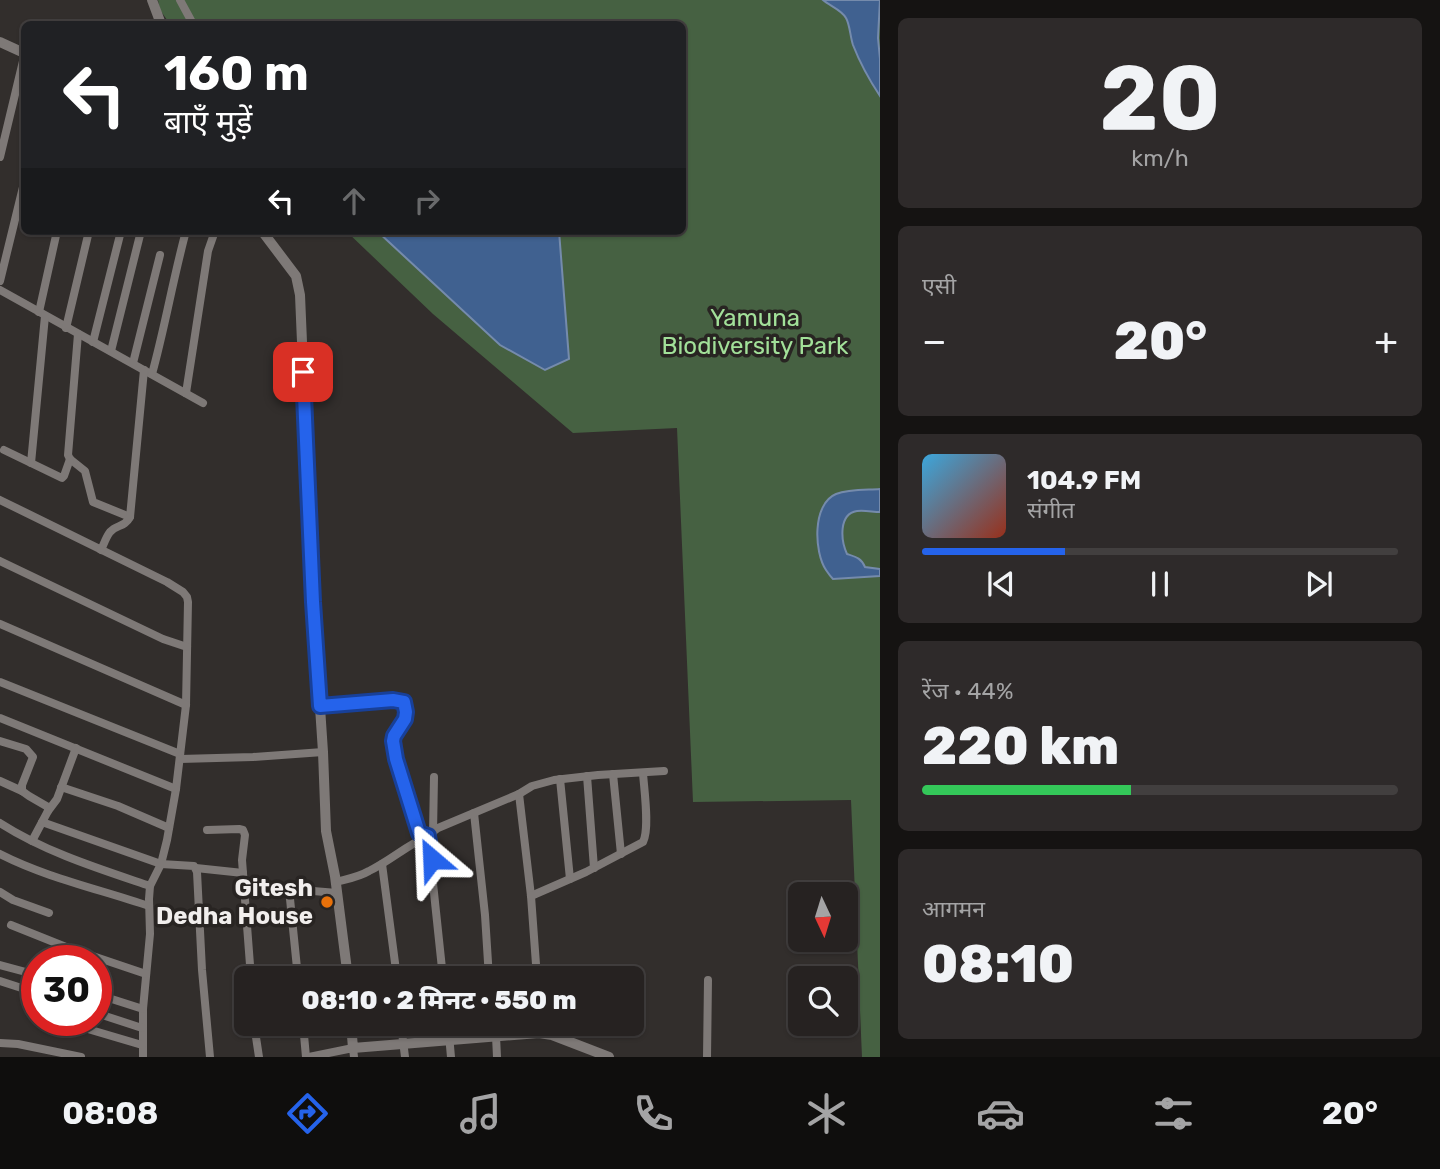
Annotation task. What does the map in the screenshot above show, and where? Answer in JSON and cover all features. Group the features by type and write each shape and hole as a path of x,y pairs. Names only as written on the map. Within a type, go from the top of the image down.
{"street":[{"path":"152,0 160,21"},
{"path":"180,0 191,21"},
{"path":"0,42 21,53"},
{"path":"0,157 21,68"},
{"path":"0,281 21,195"},
{"path":"32,463 42,314 56,235"},
{"path":"66,328 88,235"},
{"path":"93,342 120,235"},
{"path":"111,351 140,235"},
{"path":"101,550 112,530 128,522 130,517 148,372 164,332 185,235"},
{"path":"186,393 208,251 214,235"},
{"path":"265,235 296,276 300,295 326,831 337,888 347,966"},
{"path":"132,363 160,255"},
{"path":"0,290 203,403"},
{"path":"4,450 64,477 70,459 78,334"},
{"path":"70,459 85,471 93,502 130,517"},
{"path":"0,500 183,592 187,597 186,705 169,828 160,864 150,886 150,934 142,1009 142,1057"},
{"path":"0,561 163,639 187,647"},
{"path":"0,624 186,705"},
{"path":"0,682 180,756 253,758 323,752"},
{"path":"320,706 393,700 404,702 405,719 394,736 394,751 419,833 431,835"},
{"path":"0,718 176,789"},
{"path":"0,741 31,753 32,762 22,790"},
{"path":"32,841 57,799 76,748"},
{"path":"297,966 289,889 337,888 431,835 438,828 532,786 559,779 664,771"},
{"path":"531,896 594,868 643,842 643,773"},
{"path":"613,774 621,854"},
{"path":"434,776 431,835 442,966"},
{"path":"587,776 594,868"},
{"path":"559,779 570,879"},
{"path":"0,781 45,804 48,811"},
{"path":"61,787 118,806 169,828"},
{"path":"519,794 536,966"},
{"path":"474,813 488,966"},
{"path":"42,822 160,864 192,865 196,869 243,873"},
{"path":"0,823 32,841 109,873 150,886"},
{"path":"207,830 243,830 245,835 242,860 250,966"},
{"path":"0,854 22,865 149,906"},
{"path":"382,864 395,966"},
{"path":"196,869 210,1057"},
{"path":"0,892 49,914"},
{"path":"11,925 146,974"},
{"path":"0,965 21,971"},
{"path":"707,1057 708,980"},
{"path":"0,981 21,988"},
{"path":"112,999 142,1009"},
{"path":"112,1018 142,1028"},
{"path":"111,1036 142,1045"},
{"path":"256,1036 259,1057"},
{"path":"305,1036 308,1057 354,1053 403,1043 494,1036 497,1057"},
{"path":"402,1036 405,1057"},
{"path":"450,1036 451,1057"},
{"path":"555,1036 609,1057"},
{"path":"0,1043 81,1057"}],"green space":[{"name":"Yamuna Biodiversity Park","path":"158,0 880,0 880,1057 862,1057 858,882 855,882 851,800 693,802 677,428 573,433 433,314 350,235 686,235 686,21 168,21 160,10"}],"water":[{"path":"823,0 880,0 880,96 856,52 846,18"},
{"path":"381,235 559,235 569,359 545,370 500,345"},
{"path":"880,489 880,512 851,513 844,522 843,542 847,554 856,557 865,567 880,569 880,576 833,579 819,552 819,518 823,508 828,499 836,494 852,490"}],"place":[{"name":"Gitesh Dedha House","path":"327,902"}],"route":[{"path":"303,372 320,706 393,700 404,702 405,719 394,736 394,751 415,824 419,833 428,836 432,859"}]}
